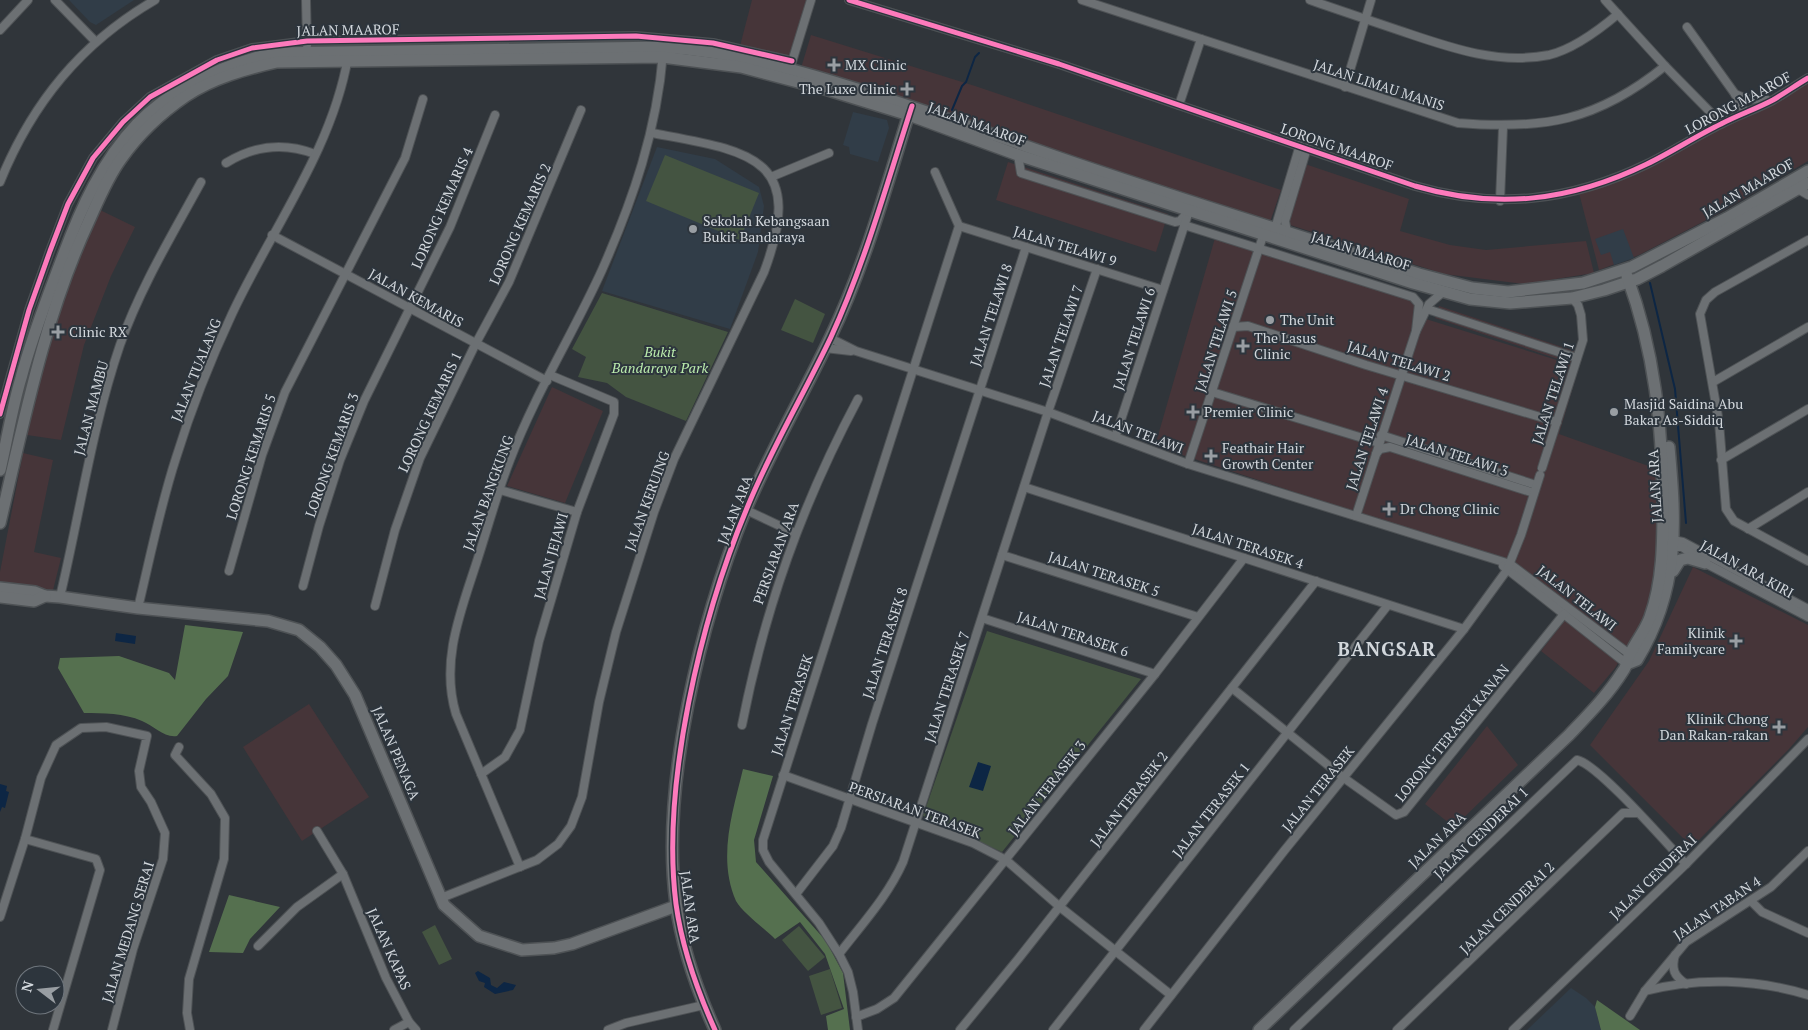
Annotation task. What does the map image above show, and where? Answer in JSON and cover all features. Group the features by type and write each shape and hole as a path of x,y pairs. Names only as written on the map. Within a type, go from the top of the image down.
{"main road":[{"name":"JALAN MAAROF","path":"0,470 24,368 71,236 95,182 125,138 139,123 174,94 199,79 247,59 273,53 308,51 348,56 663,52 691,48 743,57 789,70 910,110 1413,283 1470,298 1510,303 1572,298 1633,280 1803,186"},
{"name":"JALAN MAAROF","path":"0,523 30,392 56,302 77,245 104,187 120,160 146,129 186,96 204,86 250,68 277,62 308,51"},
{"name":"JALAN MAAROF","path":"910,110 1018,156 1073,174 1190,207"},
{"name":"JALAN ARA","path":"715,1030 685,952 676,906 672,828 684,735 706,635 746,510 769,458 827,343 858,269 910,110"},
{"name":"JALAN MAAROF","path":"1269,232 1287,232 1472,288 1508,292 1535,290 1583,283 1628,268 1727,218 1808,171"},
{"name":"JALAN ARA","path":"1259,1030 1569,735 1599,704 1657,622 1670,577 1673,544 1670,464 1664,391 1628,268"},
{"name":"JALAN ARA","path":"1631,659 1650,619 1658,592 1663,515 1657,392 1633,280"},
{"path":"1663,515 1666,533 1673,544"},
{"path":"1670,577 1680,560 1688,558 1705,562"},
{"name":"JALAN PENAGA","path":"0,588 138,608 268,621 298,630 320,647 336,666 355,695 444,906 479,936 522,950 554,948 572,944 676,906"},
{"name":"JALAN PENAGA","path":"2,599 34,601 45,596"}],"street":[{"path":"0,30 28,0"},
{"path":"55,0 95,41"},
{"path":"0,182 10,158 44,99 63,74 95,41 155,0"},
{"path":"306,0 308,51"},
{"path":"789,70 811,0"},
{"name":"LORONG MAAROF","path":"849,0 1053,62 1437,192 1469,199 1500,201 1558,195 1593,186 1646,165 1721,123 1772,100 1808,78"},
{"name":"JALAN LIMAU MANIS","path":"1082,0 1098,2 1201,39 1458,123 1503,127 1564,120 1602,107 1628,94 1665,66"},
{"path":"1310,0 1458,50 1484,56 1518,57 1550,54 1582,40 1618,14"},
{"path":"1345,86 1371,0"},
{"path":"1605,0 1665,66 1721,123"},
{"path":"1687,27 1735,94 1745,112"},
{"name":"JALAN MAAROF","path":"0,414 28,310 68,204 93,158 123,122 150,97 217,60 252,48 308,51 649,37 713,42 789,70"},
{"path":"1179,105 1201,39"},
{"name":"JALAN BANGKUNG","path":"520,867 449,693 449,673 456,624 510,460 602,269 646,156 652,133 663,52"},
{"name":"JALAN TUALANG","path":"138,608 175,459 202,381 232,313 314,154 337,103 348,56"},
{"path":"1735,94 1747,99 1772,100"},
{"name":"LORONG KEMARIS 5","path":"229,571 262,455 285,392 405,158 423,99"},
{"name":"LORONG KEMARIS 2","path":"476,345 509,282 582,110"},
{"name":"LORONG KEMARIS 4","path":"409,309 450,227 495,116"},
{"path":"1500,201 1503,127"},
{"name":"JALAN KERUING","path":"441,898 537,860 558,844 571,826 582,797 598,702 616,632 654,512 674,459 764,272 774,247 779,220 778,196 771,177 756,161 726,147 652,133"},
{"path":"226,163 244,153 274,146 295,148 314,154"},
{"path":"1287,232 1285,221 1304,146"},
{"path":"771,177 829,153"},
{"path":"1018,156 1021,172 1175,222 1180,221 1190,207"},
{"name":"JALAN TELAWI 5","path":"1188,464 1259,250 1269,232 1300,160"},
{"path":"913,370 959,226 935,172"},
{"path":"1059,185 1073,174"},
{"name":"JALAN MAMBU","path":"60,596 97,426 121,344 157,262 202,182"},
{"path":"1803,186 1808,195"},
{"name":"JALAN TELAWI 6","path":"1116,435 1190,207"},
{"name":"JALAN TELAWI 6","path":"1175,222 1179,226 1176,251"},
{"name":"JALAN MAAROF","path":"1184,225 1412,297"},
{"name":"JALAN TELAWI 9","path":"959,226 1163,290"},
{"name":"JALAN KEMARIS","path":"272,235 476,345 549,378"},
{"path":"1808,240 1716,292 1706,300 1700,314 1719,422 1726,509 1734,521 1808,561"},
{"name":"JALAN TELAWI 8","path":"980,390 1026,247"},
{"name":"JALAN TELAWI 7","path":"1048,412 1097,269"},
{"path":"1413,283 1416,292 1412,297 1419,304 1416,331"},
{"name":"JALAN TELAWI 4","path":"1356,516 1416,331 1432,300 1443,292"},
{"name":"JALAN TELAWI 1","path":"1508,567 1541,472 1583,340 1583,328 1578,304 1572,298"},
{"name":"LORONG KEMARIS 3","path":"303,586 319,526 340,460 364,401 409,309"},
{"path":"1427,309 1577,358"},
{"name":"JALAN TELAWI 2","path":"1233,327 1248,326 1557,422"},
{"path":"1713,382 1808,327"},
{"name":"JALAN TELAWI","path":"827,343 1048,412 1116,435 1131,444 1188,464 1499,561 1631,659"},
{"name":"JALAN TELAWI","path":"827,343 856,351"},
{"name":"LORONG KEMARIS 1","path":"375,606 395,530 420,458 476,345"},
{"name":"JALAN TERASEK","path":"858,1030 848,972 839,954 796,894 769,862 763,850 763,840 782,775 913,370"},
{"name":"JALAN JEJAWI","path":"482,774 505,758 520,730 539,641 577,512 614,414 614,402 549,378"},
{"name":"JALAN TERASEK 8","path":"796,894 833,846 980,390"},
{"name":"JALAN TELAWI 3","path":"1212,392 1380,439 1535,489"},
{"name":"PERSIARAN ARA","path":"742,725 764,628 795,532 831,451 858,399"},
{"path":"1721,460 1808,409"},
{"name":"JALAN TERASEK 7","path":"839,954 896,877 916,822 1048,412"},
{"path":"0,414 12,417"},
{"name":"JALAN TELAWI 3","path":"1374,456 1380,449 1390,447 1535,489"},
{"name":"JALAN TERASEK 4","path":"1024,487 1464,629"},
{"path":"500,490 577,512"},
{"path":"1748,529 1808,492"},
{"name":"PERSIARAN ARA","path":"746,510 795,532"},
{"name":"JALAN ARA KIRI","path":"1673,544 1683,542 1808,609"},
{"name":"JALAN ARA KIRI","path":"1673,544 1682,547 1705,562 1808,617"},
{"name":"JALAN TERASEK 5","path":"1002,555 1198,617"},
{"name":"JALAN TERASEK 3","path":"856,1017 882,1007 894,998 1155,674 1244,558"},
{"name":"JALAN TELAWI","path":"1508,567 1564,614 1631,659"},
{"name":"JALAN TERASEK","path":"1144,1030 1464,629 1508,567"},
{"name":"JALAN TERASEK 2","path":"960,1030 1060,907 1316,581"},
{"name":"JALAN TERASEK 1","path":"1053,1030 1388,604"},
{"name":"LORONG TERASEK KANAN","path":"1344,778 1396,815 1404,812 1564,614"},
{"name":"JALAN TERASEK 6","path":"982,618 1155,674"},
{"path":"1232,688 1344,778"},
{"name":"JALAN MEDANG SERAI","path":"0,917 25,839 40,778 56,745 81,728 106,727 147,736 139,771 141,787 151,802 165,833 163,859 133,949 112,1030"},
{"name":"JALAN CENDERAI","path":"1513,1030 1686,864 1808,739"},
{"path":"180,747 175,755 211,794 225,818 224,859 189,979 187,1013 190,1030"},
{"name":"JALAN CENDERAI 1","path":"1294,1030 1570,764 1577,760 1591,767 1686,864"},
{"name":"PERSIARAN TERASEK","path":"782,775 973,843 1006,860 1060,907 1171,995"},
{"name":"JALAN CENDERAI 2","path":"1397,1030 1623,813 1637,813"},
{"name":"JALAN KAPAS","path":"317,831 343,874 386,978 409,1022 416,1030"},
{"path":"25,839 96,859 100,870 53,1030"},
{"name":"JALAN TABAN 4","path":"1630,1016 1645,991 1676,951 1714,922 1771,887 1808,852"},
{"path":"258,946 297,907 343,874"},
{"path":"1750,901 1762,912 1808,933"},
{"path":"1676,951 1673,971 1678,979 1686,984"},
{"path":"1645,991 1686,984 1755,984 1808,995"},
{"path":"608,1030 626,1023 704,1004"},
{"path":"394,1030 409,1022"}],"shaded area":[{"path":"69,0 134,0 96,25 90,22"},
{"path":"752,0 807,0 790,58 740,46"},
{"path":"811,35 975,86 1281,190 1270,222 801,68"},
{"path":"1808,80 1808,161 1716,215 1639,255 1599,270 1579,193 1613,182"},
{"path":"853,112 887,120 889,128 878,162 850,154 849,147 843,145"},
{"name":"Sekolah Kebangsaan Bukit Bandaraya","path":"657,147 715,159 759,187 764,206 758,252 730,329 602,291"},
{"path":"1008,162 1168,214 1156,252 996,200"},
{"path":"1305,164 1409,199 1400,231 1450,245 1486,250 1586,241 1594,273 1524,284 1444,274 1287,224"},
{"path":"100,210 135,227 111,276 84,345 61,440 27,435 50,340 72,273"},
{"path":"1623,229 1634,258 1614,265 1610,252 1601,255 1595,239"},
{"path":"1215,238 1410,300 1426,319 1579,367 1559,434 1657,469 1660,546 1654,585 1646,616 1615,668 1594,693 1541,651 1574,608 1519,566 1155,446"},
{"path":"1439,306 1577,352 1573,364 1435,318"},
{"path":"552,387 603,411 565,503 507,486"},
{"path":"23,453 53,460 34,552 61,558 53,590 0,584 0,572"},
{"path":"1693,567 1808,625 1808,727 1789,749 1692,847 1590,745 1649,661"},
{"path":"309,704 369,797 302,841 243,747"},
{"path":"1487,726 1518,765 1454,827 1425,804"},
{"path":"1571,988 1595,1007 1601,1030 1527,1030"}],"green space":[{"path":"665,155 759,193 740,240 646,201"},
{"name":"Bukit Bandaraya Park","path":"602,293 728,332 686,421 626,397 607,383 578,377 586,357 572,349"},
{"path":"795,299 825,314 813,343 781,330"},
{"path":"185,625 243,632 228,676 206,699 177,736 168,735 128,716 84,713 58,668 60,658 119,656 169,673 175,680"},
{"path":"987,631 1141,679 1002,852 923,816"},
{"path":"743,769 773,776 754,840 756,862 826,941 843,973 850,1030 828,1030 826,1016 844,1009 825,954 800,922 775,939 748,915 736,901 730,885 727,851 731,818"},
{"path":"229,895 280,907 250,939 243,953 209,952"},
{"path":"435,925 452,959 439,965 422,932"},
{"path":"799,926 825,957 808,971 782,940"},
{"path":"830,969 842,1008 821,1015 809,976"},
{"path":"1597,1000 1640,1030 1601,1030 1595,1007"}],"water":[{"path":"116,633 136,636 135,644 115,641"},
{"path":"978,762 991,766 983,791 969,787"},
{"path":"0,784 7,786 6,791 9,792 5,808 2,807 0,812"},
{"path":"478,971 490,978 491,985 497,988 504,982 516,985 513,990 495,994 484,987 485,983 479,981 475,973"}],"waterway":[{"path":"952,110 962,86 966,82 975,57 979,53"},
{"path":"1650,283 1675,389 1686,523"}],"cycle path":[{"path":"849,0 1059,64 1415,186 1475,198 1533,198 1562,194 1619,177 1727,121 1773,100 1808,78"},
{"path":"0,414 29,310 50,251 68,204 93,158 123,122 150,97 217,60 252,48 307,41 636,36 713,43 792,61"},
{"path":"715,1030 702,1000 682,937 676,904 673,857 674,807 680,755 700,650 714,600 747,508 766,464 831,337 854,281 875,223 912,106"}],"place":[{"name":"MX Clinic","path":"834,65"},
{"name":"The Luxe Clinic","path":"907,89"},
{"name":"Sekolah Kebangsaan Bukit Bandaraya","path":"693,229"},
{"name":"The Unit","path":"1270,320"},
{"name":"Clinic RX","path":"58,332"},
{"name":"The Lasus Clinic","path":"1243,346"},
{"name":"Premier Clinic","path":"1193,412"},
{"name":"Masjid Saidina Abu Bakar As-Siddiq","path":"1614,412"},
{"name":"Feathair Hair Growth Center","path":"1211,456"},
{"name":"Dr Chong Clinic","path":"1389,509"},
{"name":"Klinik Familycare","path":"1736,641"},
{"name":"Klinik Chong Dan Rakan-rakan","path":"1779,727"}],"district":[{"name":"BANGSAR","path":"1387,649"}]}
